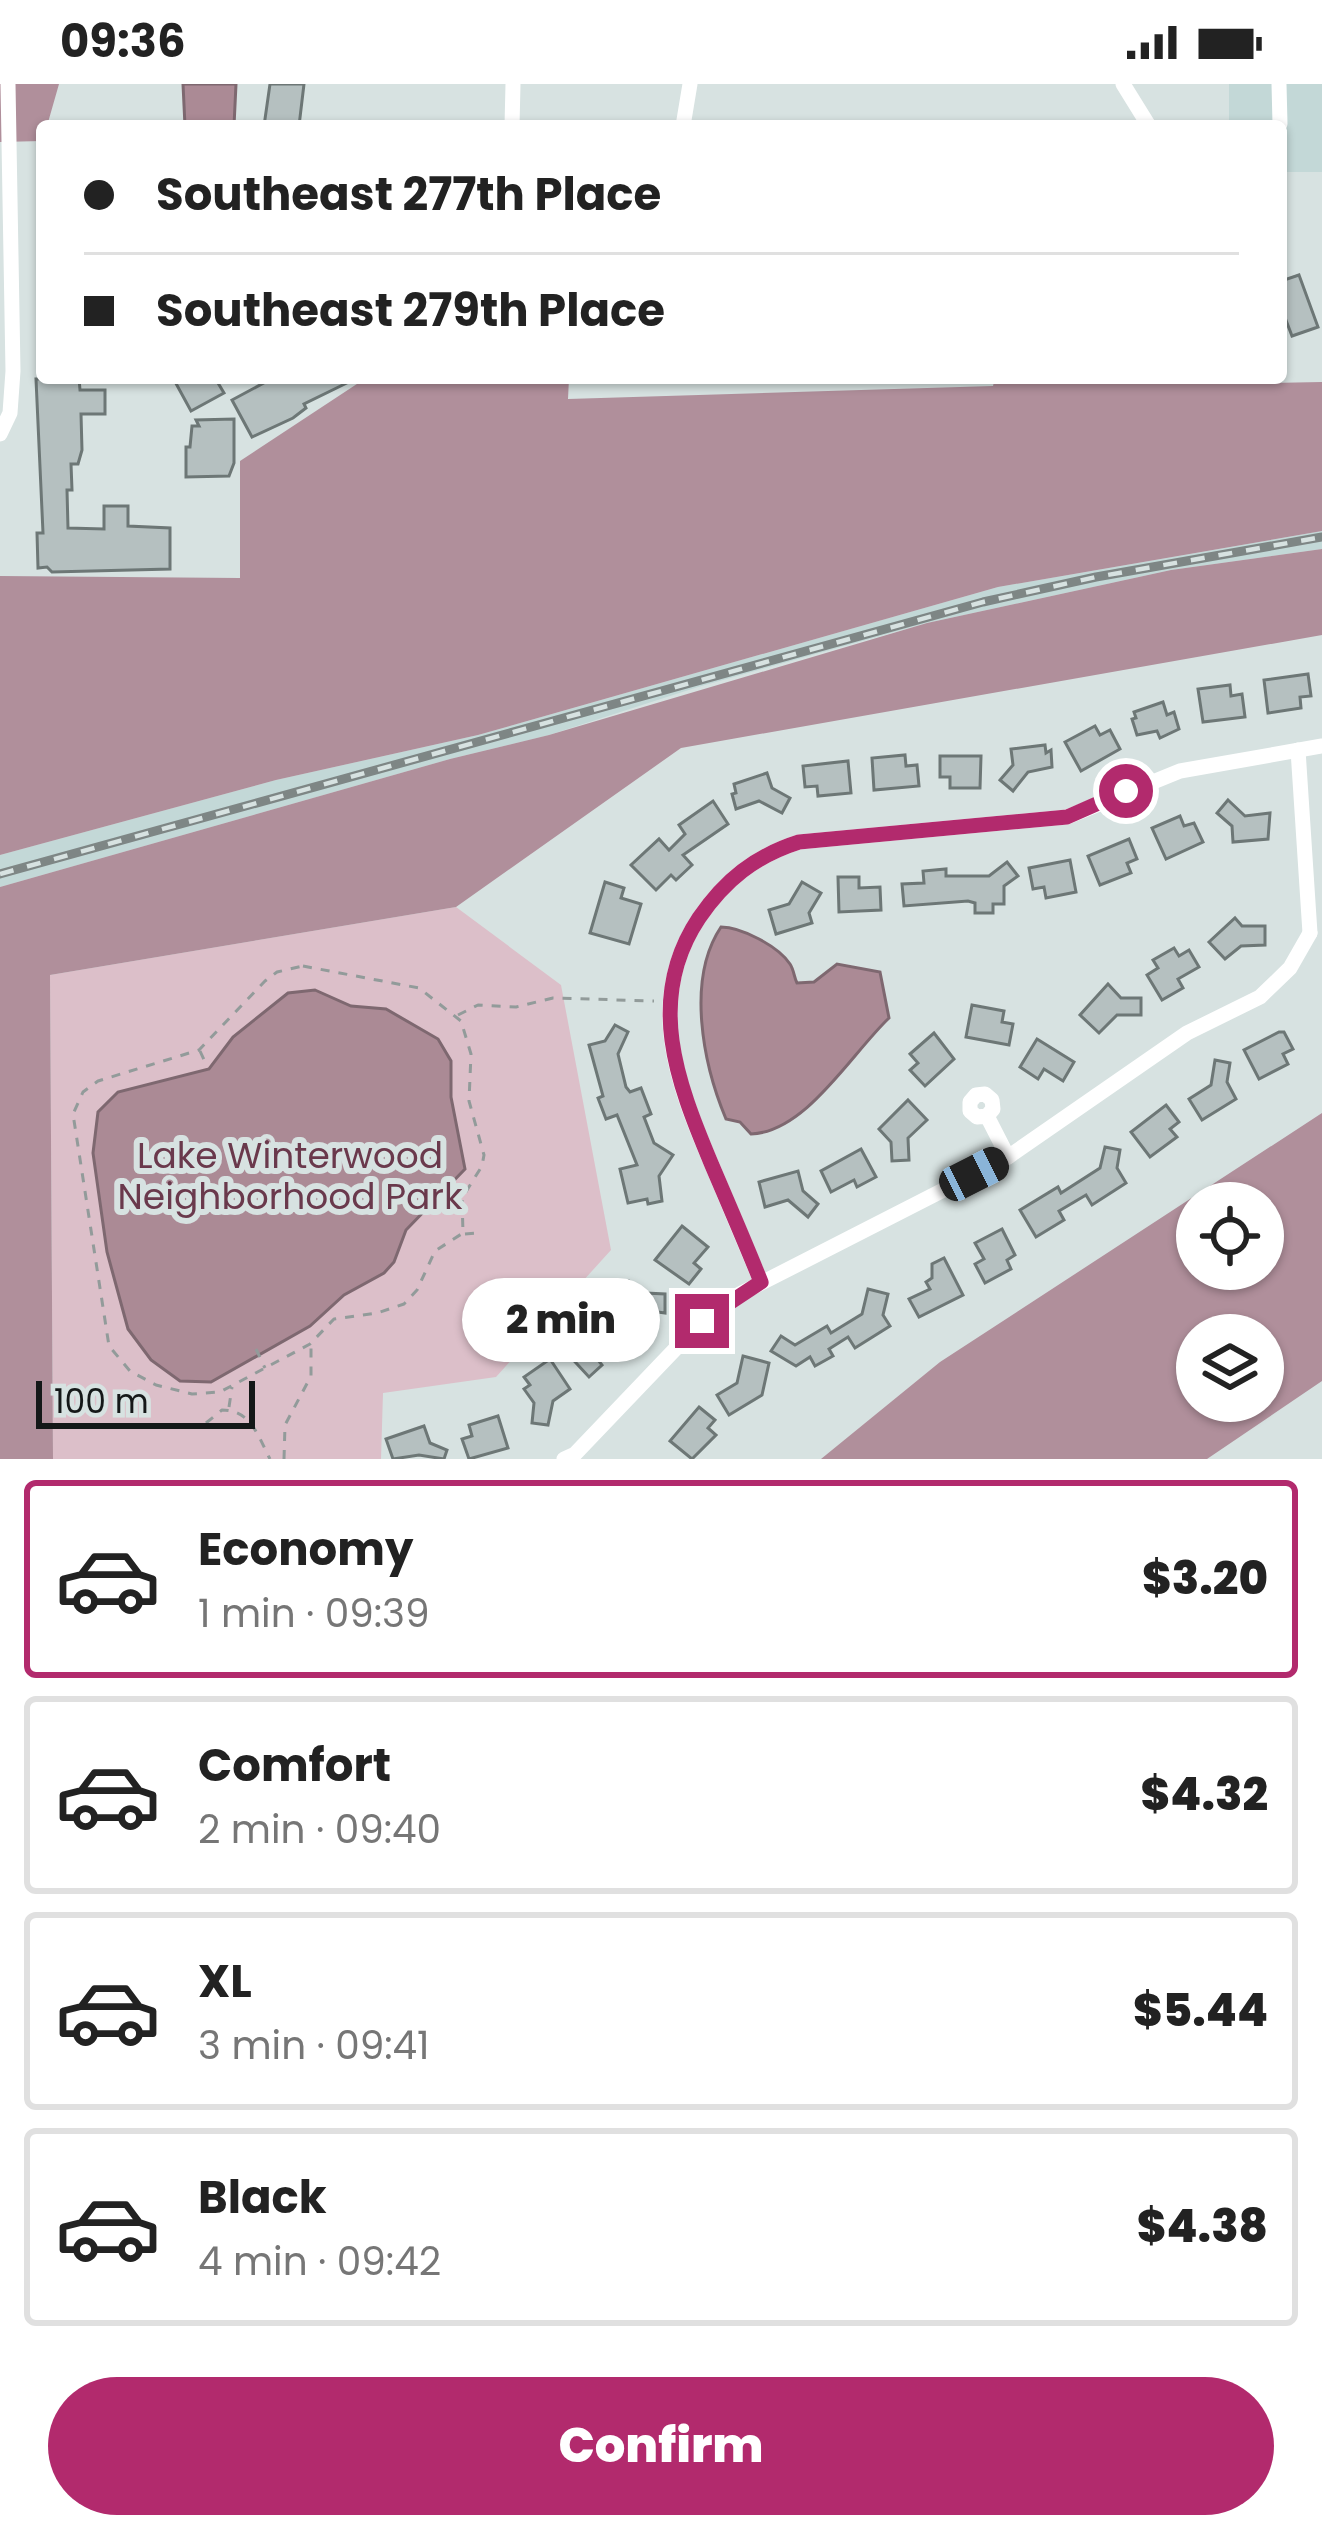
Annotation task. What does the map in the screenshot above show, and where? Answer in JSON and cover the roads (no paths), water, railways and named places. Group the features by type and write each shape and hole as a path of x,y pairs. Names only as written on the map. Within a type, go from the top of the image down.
{"street":[{"path":"0,434 10,413 14,371 8,84"},
{"path":"512,120 513,84"},
{"path":"684,120 690,84"},
{"path":"1123,84 1145,120"},
{"path":"1279,84 1280,120"},
{"path":"761,1282 681,1093 668,1036 669,1003 682,950 709,904 734,876 771,851 799,842 1067,817 1180,771 1322,746"},
{"path":"564,1459 575,1454 702,1321 761,1282 1007,1156 1187,1033 1259,997 1290,968 1316,935 1298,750"},
{"path":"987,1116 1007,1156"}],"railway":[{"path":"0,874 983,602 1322,537"}],"park label":[{"name":"Lake Winterwood Neighborhood Park","path":"290,1176"}]}
